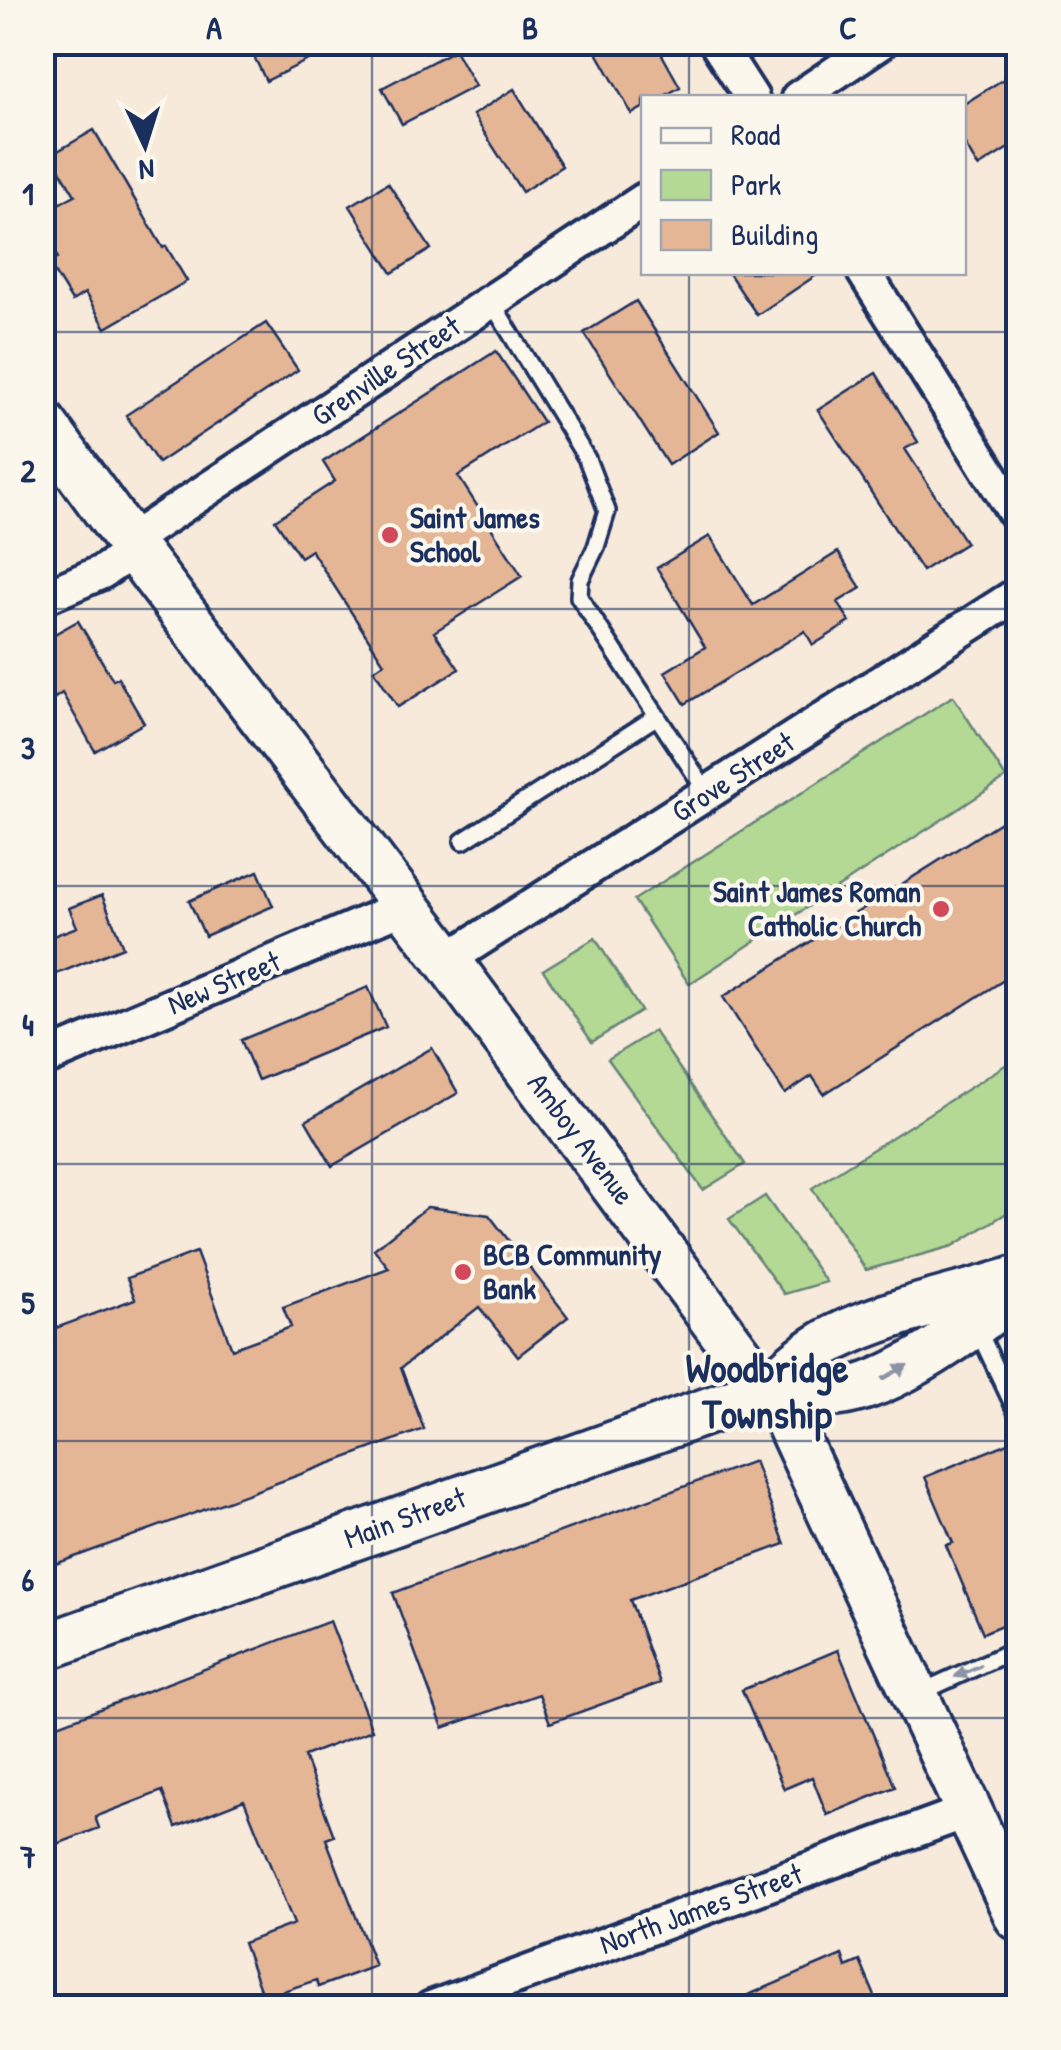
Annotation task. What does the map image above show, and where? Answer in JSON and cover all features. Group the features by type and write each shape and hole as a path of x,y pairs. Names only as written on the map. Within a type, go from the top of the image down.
{"main road":[{"name":"Amboy Avenue","path":"42,422 767,1390 806,1453 1018,1914"},
{"name":"Main Street","path":"42,1648 767,1390 798,1361 870,1323 1018,1279"},
{"name":"Main Street","path":"767,1390 841,1393 882,1380 975,1324 1018,1288"}],"street":[{"path":"716,42 750,95"},
{"path":"802,95 881,42"},
{"name":"Grenville Street","path":"42,598 102,572 132,546 641,202"},
{"path":"866,275 1018,518"},
{"name":"Grove Street","path":"447,960 1018,594"},
{"name":"New Street","path":"42,1060 405,906"},
{"name":"North James Street","path":"431,2008 971,1810"}],"lane":[{"path":"491,301 587,460 607,511 580,580 579,598 708,794"},
{"path":"463,841 656,717"},
{"path":"975,1324 1018,1415"},
{"path":"917,1694 1018,1648"}],"green space":[{"path":"953,696 1006,778 689,984 634,900"},
{"path":"595,938 641,1011 592,1042 543,970"},
{"path":"654,1031 745,1164 703,1190 608,1059"},
{"path":"1018,1057 1018,1206 953,1246 866,1270 812,1188"},
{"path":"765,1196 826,1282 784,1294 729,1219"}],"building":[{"path":"247,42 344,42 266,81"},
{"path":"591,42 655,42 680,87 666,95 641,95 641,109 632,114"},
{"path":"455,50 475,86 402,124 382,88"},
{"path":"1018,70 1018,142 978,167 966,146 966,103"},
{"path":"514,89 562,166 522,192 473,115"},
{"path":"94,130 163,248 166,246 187,281 106,328 85,293 72,301 49,264 58,258 42,231 42,213 75,195 51,155"},
{"path":"388,183 431,249 392,273 350,206"},
{"path":"730,275 817,275 757,315"},
{"path":"636,301 719,432 668,465 584,333"},
{"path":"266,323 298,370 158,463 126,415"},
{"name":"Saint James School","path":"496,351 543,422 458,476 522,576 434,632 459,669 398,707 374,670 384,663 311,550 300,557 275,520 335,481 323,462"},
{"path":"876,373 918,442 905,449 966,543 922,571 818,410"},
{"path":"710,536 753,605 838,552 861,588 838,602 850,622 813,645 805,631 685,704 665,672 705,647 657,568"},
{"path":"78,621 144,723 95,751 62,693 55,698 42,677 42,641"},
{"name":"Saint James Roman Catholic Church","path":"1002,821 1018,846 1018,971 824,1094 812,1076 785,1094 723,997"},
{"path":"258,871 273,906 205,936 189,901"},
{"path":"102,895 123,947 42,980 42,940 77,927 69,908"},
{"path":"368,987 386,1027 258,1080 241,1040"},
{"path":"432,1048 458,1093 332,1166 306,1121"},
{"path":"427,1207 489,1215 568,1317 518,1356 479,1307 401,1368 424,1429 42,1569 42,1333 135,1299 127,1278 196,1252 232,1349 291,1327 283,1307 389,1268 374,1249"},
{"path":"1018,1439 1018,1618 983,1633 946,1545 953,1543 925,1477"},
{"path":"754,1461 785,1544 630,1600 660,1683 550,1723 539,1694 443,1728 393,1593"},
{"path":"330,1621 372,1730 304,1756 334,1836 326,1839 375,1966 318,1987 316,1980 263,1998 243,1943 294,1924 244,1800 176,1827 162,1791 95,1817 99,1828 42,1850 42,1731"},
{"path":"838,1650 895,1787 827,1815 812,1777 784,1789 742,1690"},
{"path":"842,1955 846,1967 860,1961 880,2008 718,2008"}],"place":[{"name":"Saint James School","path":"390,535"},
{"name":"Saint James Roman Catholic Church","path":"941,909"},
{"name":"BCB Community Bank","path":"463,1272"}],"district":[{"name":"Woodbridge Township","path":"767,1391"}]}
